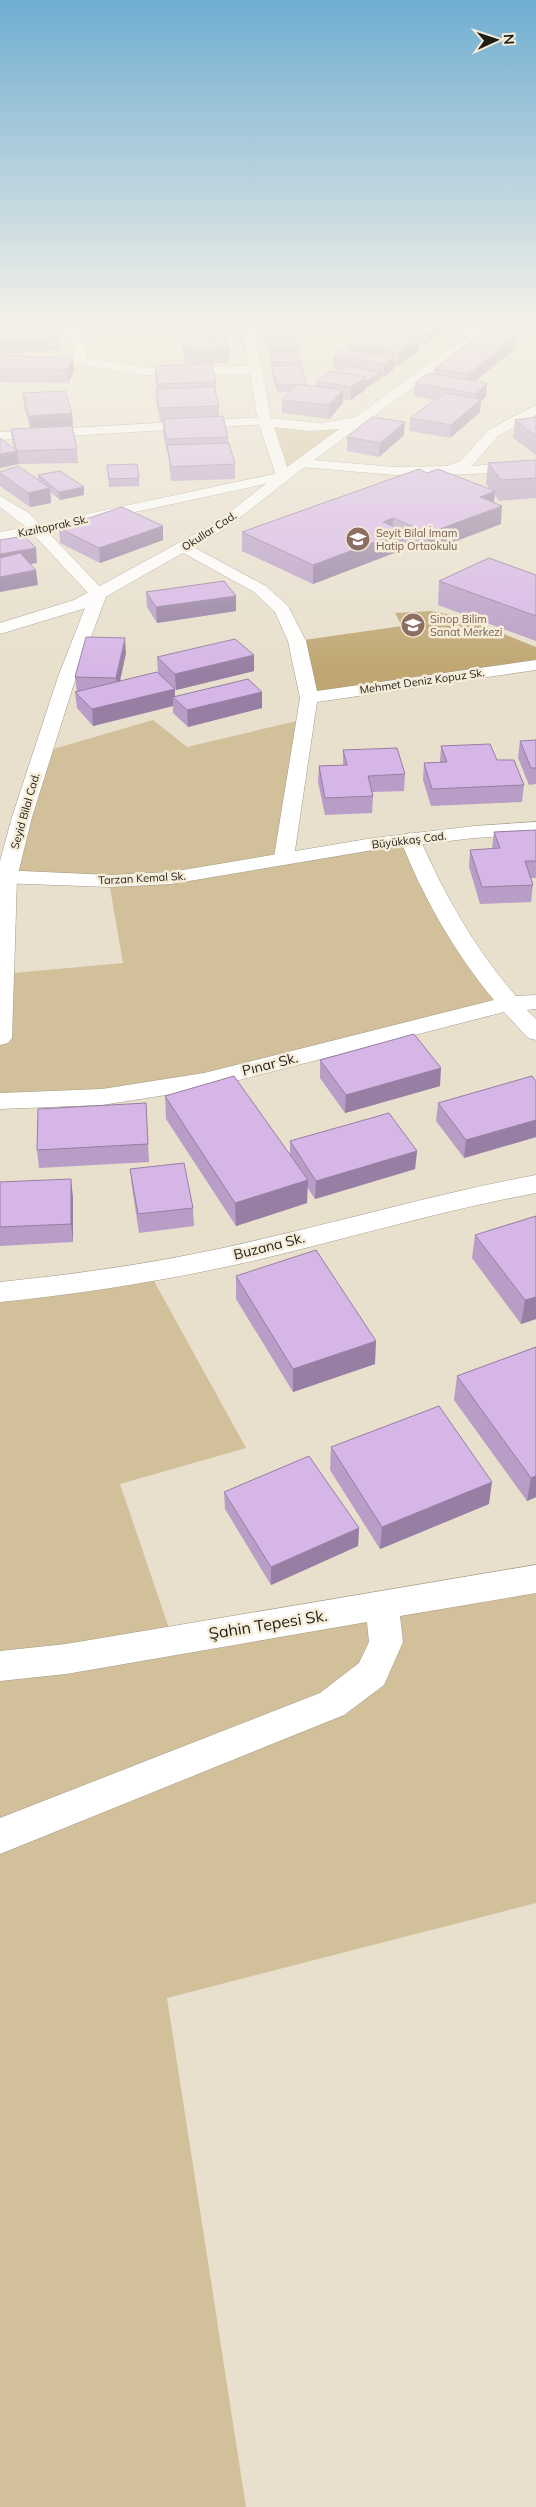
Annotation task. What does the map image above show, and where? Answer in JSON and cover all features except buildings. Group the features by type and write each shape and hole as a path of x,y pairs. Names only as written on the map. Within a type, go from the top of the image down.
{"street":[{"path":"271,440 283,476"},
{"name":"Okullar Cad.","path":"0,629 80,604 184,547 220,526 332,440"},
{"path":"446,471 466,464 487,440"},
{"path":"301,463 395,471 446,471 536,465"},
{"name":"Kızıltoprak Sk.","path":"0,537 283,476"},
{"path":"0,500 24,516 98,594"},
{"path":"184,547 260,589 282,610 297,641 308,698 284,857"},
{"name":"Seyid Bilal Cad.","path":"0,1038 3,877 46,743 98,594"},
{"name":"Mehmet Deniz Kopuz Sk.","path":"308,698 536,665"},
{"name":"Büyükkaş Cad.","path":"284,857 410,840 536,828"},
{"path":"410,840 424,876 463,943 508,1004 536,1033"},
{"name":"Tarzan Kemal Sk.","path":"3,877 110,882 171,878 241,868 284,857"},
{"name":"Pınar Sk.","path":"0,1101 102,1097 204,1081 508,1004 536,1002"},
{"name":"Buzana Sk.","path":"0,1292 84,1284 222,1258 405,1212 536,1184"},
{"name":"Şahin Tepesi Sk.","path":"0,1666 66,1659 536,1579"},
{"path":"0,1836 332,1704 372,1674 386,1642 382,1605"}],"shaded area":[{"path":"271,440 332,440 283,476"},
{"path":"431,611 462,617 536,647 536,665 309,698 297,641 402,626 395,613"},
{"path":"305,719 284,857 410,839 508,1004 204,1081 0,1101 0,925 3,974 123,963 109,882 6,878 43,752 153,720 187,747"},
{"path":"149,1272 246,1448 120,1484 173,1640 536,1579 536,1903 167,1998 246,2507 0,2507 0,1292"}],"place":[{"name":"Seyit Bilal İmam Hatip Ortaokulu","path":"358,539"},
{"name":"Sinop Bilim Sanat Merkezi","path":"413,625"}]}
